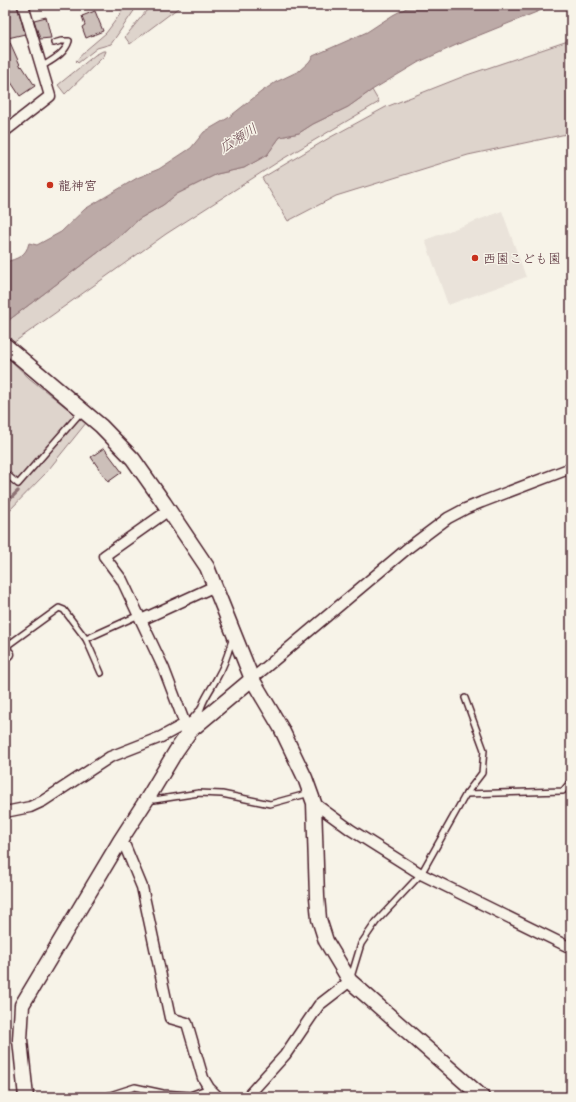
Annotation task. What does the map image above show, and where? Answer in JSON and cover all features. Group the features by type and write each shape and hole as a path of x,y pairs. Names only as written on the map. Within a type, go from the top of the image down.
{"street":[{"path":"5,131 50,96 23,5"},
{"path":"7,347 83,410 133,459 207,567 252,679 281,728 313,798 317,897 319,919 326,941 350,981 482,1097"},
{"path":"5,812 30,807 43,801 110,757 194,722 252,679 408,548 448,518 482,502 571,468"},
{"path":"169,510 104,556 122,580 164,669 194,722"},
{"path":"140,617 215,586"},
{"path":"26,1097 20,1040 22,1005 120,841 194,722"},
{"path":"313,798 351,830 421,874 571,948"},
{"path":"120,841 125,846 142,887 170,1018 187,1023 203,1078 209,1088 218,1097"},
{"path":"247,1097 285,1055 319,1005 350,981"}],"lane":[{"path":"41,67 56,58 67,48 69,41 54,43"},
{"path":"5,473 18,484 83,410"},
{"path":"7,654 8,645 60,608 64,610 86,639 101,673"},
{"path":"86,639 140,617"},
{"path":"194,722 219,676 231,643 236,640"},
{"path":"350,981 360,944 376,922 421,874 466,794 482,773 484,750 465,698"},
{"path":"466,794 563,791 571,781"},
{"path":"149,796 154,800 199,793 222,794 270,804 313,798"},
{"path":"104,1097 135,1087 162,1093 190,1095 209,1088"}],"shaded area":[{"path":"127,5 138,5 111,44 97,48 78,63 76,61 86,50 106,33"},
{"path":"151,5 182,5 130,44 125,37"},
{"path":"571,40 571,133 468,155 336,196 288,221 262,178 329,138 386,107 467,75"},
{"path":"106,51 104,56 65,94 58,85 95,55"},
{"path":"372,90 379,102 281,160 166,234 13,343 5,336 5,323 120,236 139,219 163,205 177,194 217,174 244,168 267,155 280,137 299,133 313,124 348,107"},
{"name":"西園こども園","path":"502,211 526,277 448,305 425,240"},
{"path":"5,355 29,378 86,423 45,474 5,515"}],"water":[{"name":"広瀬川","path":"412,5 554,5 465,41 419,62 372,90 348,107 313,124 299,133 280,137 267,155 244,168 217,174 177,194 163,205 139,219 120,236 5,323 5,262 13,260 23,254 29,243 37,245 61,232 85,209 137,178 159,169 191,148 204,132 228,118 276,82 299,71 313,56 367,32 393,15"}],"building":[{"path":"5,5 17,5 25,34 8,38 21,67 22,66 35,86 20,96 5,73"},
{"path":"95,11 103,31 86,38 82,27 85,25 82,16"},
{"path":"46,17 51,38 40,39 34,20"},
{"path":"104,448 122,472 108,482 91,457"}],"waterway":[{"path":"5,504 18,491"}],"place":[{"name":"龍神宮","path":"50,185"},
{"name":"西園こども園","path":"475,258"}]}
